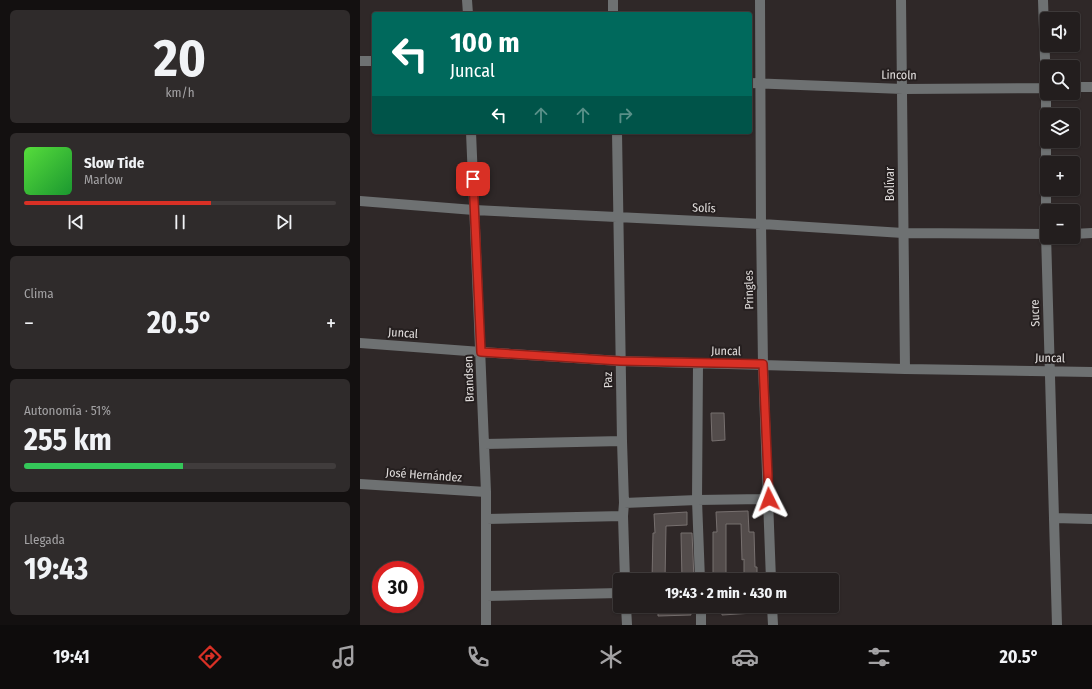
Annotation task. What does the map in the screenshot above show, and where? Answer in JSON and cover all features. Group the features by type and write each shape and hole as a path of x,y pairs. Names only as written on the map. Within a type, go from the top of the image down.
{"street":[{"path":"467,0 468,12"},
{"path":"613,0 613,12"},
{"name":"Pringles","path":"760,0 763,364 771,573"},
{"name":"Bolívar","path":"902,0 905,369"},
{"name":"Sucre","path":"1043,0 1045,60"},
{"path":"360,61 372,61"},
{"name":"Lincoln","path":"752,83 903,89 1040,88"},
{"path":"1080,87 1092,87"},
{"name":"Sucre","path":"1046,100 1046,204"},
{"name":"Brandsen","path":"471,134 486,492 486,625"},
{"name":"Paz","path":"617,134 625,573"},
{"name":"Solís","path":"360,201 474,210 761,224 903,233 1040,234"},
{"path":"1080,234 1092,233"},
{"name":"Sucre","path":"1046,244 1058,625"},
{"name":"Juncal","path":"360,343 620,361 905,369 1092,372"},
{"path":"698,364 697,500 700,573"},
{"path":"484,444 622,441"},
{"name":"José Hernández","path":"360,484 486,492"},
{"path":"624,503 769,499"},
{"path":"486,519 623,516"},
{"path":"1054,518 1092,519"},
{"path":"486,596 613,593"},
{"path":"626,613 627,625"},
{"path":"701,613 701,625"},
{"path":"772,613 773,625"}],"building":[{"path":"711,413 724,413 725,440 712,441"},
{"path":"748,511 749,532 754,532 755,567 757,567 757,573 744,573 744,559 742,560 741,524 726,524 726,573 713,573 713,532 717,532 716,512"},
{"path":"687,512 687,525 666,526 665,573 652,573 653,533 655,533 654,514"},
{"path":"681,533 692,533 694,573 682,573"},
{"path":"658,613 691,613 691,615 658,616"},
{"path":"722,613 754,613 722,615"}],"route":[{"path":"473,179 481,352 620,361 698,364 763,364 769,499"}]}
